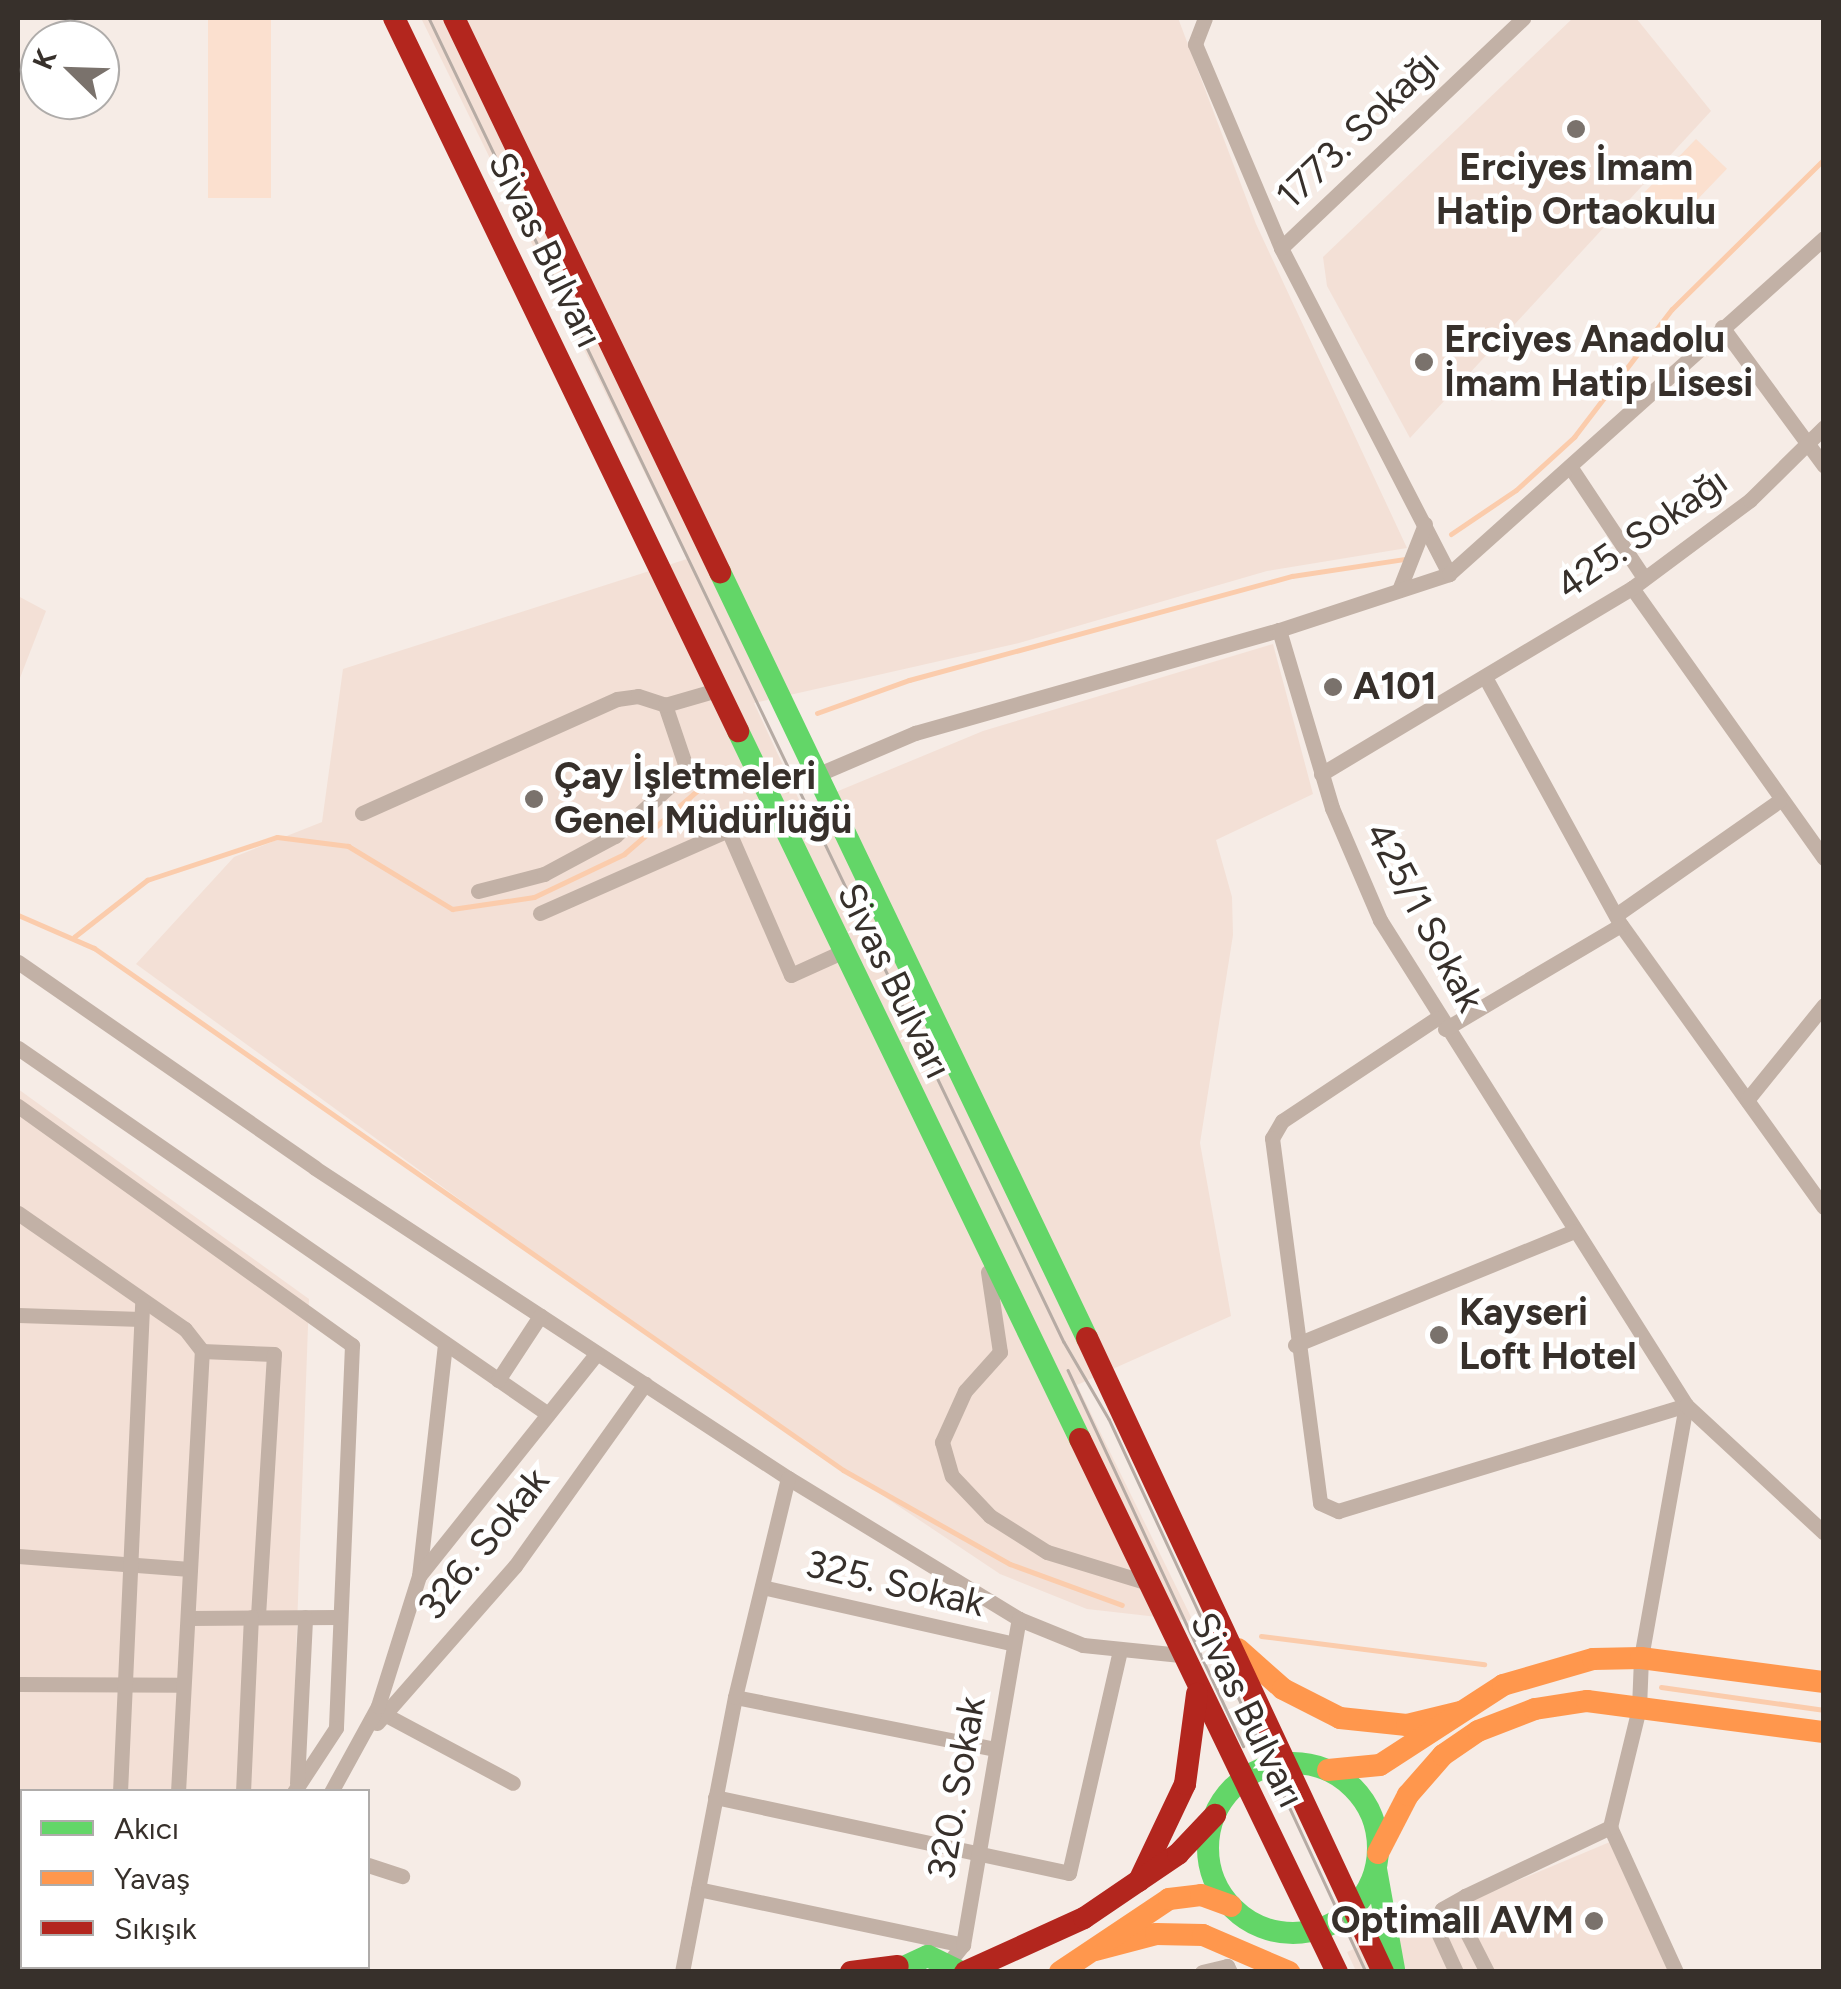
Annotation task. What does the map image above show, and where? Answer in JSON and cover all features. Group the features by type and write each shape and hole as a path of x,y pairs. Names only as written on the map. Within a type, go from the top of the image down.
{"main road":[{"name":"Sivas Bulvarı","path":"394,18 1180,1656 1338,1972"},
{"name":"Sivas Bulvarı","path":"454,18 1384,1972"},
{"path":"1228,1639 1283,1689 1340,1718 1407,1725 1460,1712"},
{"path":"851,1972 896,1969 928,1956 959,1962 1044,1940 1178,1854 1242,1780 1285,1763 1328,1770 1380,1766 1460,1712 1544,1670 1615,1656 1824,1682"},
{"path":"1139,1882 1185,1784 1198,1691"},
{"path":"1060,1972 1177,1896 1200,1896 1232,1906 1274,1931 1318,1930 1354,1908 1421,1778 1478,1731 1568,1702 1824,1732"},
{"path":"1328,1770 1352,1786 1370,1810 1394,1972"},
{"path":"1215,1815 1209,1858 1232,1906"},
{"path":"1096,1950 1186,1933 1236,1944 1289,1972"}],"street":[{"path":"1205,18 1194,44 1281,248 1450,574"},
{"name":"1773. Sokağı","path":"1281,248 1517,20"},
{"path":"814,776 916,733 1279,630 1450,574 1824,238"},
{"path":"1722,326 1824,466"},
{"name":"425. Sokağı","path":"1321,774 1638,583 1750,500 1824,427"},
{"path":"1572,468 1638,583 1779,801 1824,858"},
{"path":"1399,590 1425,524"},
{"name":"425/1 Sokak","path":"1279,630 1321,774 1359,877 1441,1024 1686,1405 1824,1533"},
{"path":"1485,677 1619,920 1824,1207"},
{"path":"362,813 617,699 638,696 665,705 717,690"},
{"path":"478,890 534,878 592,851 687,770 665,705"},
{"path":"1676,1972 1610,1826 1639,1708 1641,1658 1686,1405 1331,1510 1316,1496 1295,1344 1274,1131 1441,1024 1619,920 1779,801"},
{"path":"540,913 728,830 792,975 842,952"},
{"path":"18,962 540,1316 788,1478 1018,1619 1064,1640 1120,1651 1180,1656"},
{"path":"1747,1100 1824,1005"},
{"path":"18,1048 548,1414"},
{"path":"18,1106 352,1345 336,1728 296,1789"},
{"path":"18,1213 141,1311 186,1328 202,1351 178,1789"},
{"path":"1295,1344 1574,1230"},
{"path":"985,1250 1000,1352 964,1391 942,1442 952,1476 990,1516 1047,1552 1145,1582"},
{"path":"18,1315 141,1311"},
{"path":"120,1789 141,1311"},
{"path":"498,1380 540,1316"},
{"path":"333,1789 364,1737 419,1576 444,1343"},
{"path":"202,1351 274,1354 243,1789"},
{"path":"419,1576 597,1353"},
{"name":"326. Sokak","path":"364,1737 515,1566 645,1384"},
{"path":"682,1972 735,1698 788,1478"},
{"path":"18,1556 190,1569"},
{"name":"325. Sokak","path":"762,1587 1014,1644"},
{"path":"296,1789 304,1617"},
{"path":"189,1618 340,1617"},
{"name":"320. Sokak","path":"959,1962 1018,1619"},
{"path":"716,1797 1064,1875 1072,1871 1120,1651"},
{"path":"18,1684 184,1685"},
{"path":"735,1698 996,1750"},
{"path":"384,1714 513,1782"},
{"path":"1456,1972 1435,1926 1442,1908 1610,1826"},
{"path":"370,1866 402,1876"},
{"path":"698,1889 959,1962"},
{"path":"1465,1896 1459,1917 1487,1972"},
{"path":"1202,1972 1227,1966 1230,1972"}],"shaded area":[{"path":"208,18 271,18 271,198 208,198"},
{"path":"421,18 1178,18 1256,224 1407,548 1267,571 1019,643 754,703 802,806 983,731 1273,644 1313,794 1216,840 1232,897 1233,935 1200,1143 1231,1316 1077,1385 1193,1621 1087,1609 1000,1574 683,1362 136,964 234,857 322,822 343,669 687,559"},
{"path":"1573,18 1636,18 1711,111 1410,438 1327,286 1323,257"},
{"path":"1696,139 1727,169 1671,227 1640,197"},
{"path":"18,596 46,611 18,683"},
{"path":"18,1089 309,1299 291,1789 20,1789 20,1969 285,1971 18,1971"},
{"path":"1617,1839 1677,1971 1356,1971 1347,1952"}],"waterway":[{"path":"1451,534 1516,490 1574,437 1672,309 1824,159"},
{"path":"817,713 909,680 1292,576 1404,559"},
{"path":"74,937 147,880 277,837 348,846 452,909 534,897 624,854 713,777"},
{"path":"18,915 94,948 843,1470 1010,1564 1122,1605"},
{"path":"1261,1636 1484,1664"},
{"path":"1661,1687 1824,1710"}],"tram line":[{"path":"429,18 1064,1342 1109,1419 1366,1972"},
{"path":"1068,1370 1243,1746"}],"traffic: fast":[{"path":"720,572 1087,1338"},
{"path":"738,731 1080,1439"},
{"path":"1293,1763 1325,1770 1353,1788 1371,1816 1378,1848 1371,1880 1353,1908 1325,1926 1293,1933 1261,1926 1233,1908 1215,1880 1208,1848 1215,1816 1233,1788 1261,1770 1293,1763"},
{"path":"1376,1869 1394,1969"},
{"path":"893,1972 928,1956 961,1972"}],"traffic: slow":[{"path":"1238,1649 1283,1689 1340,1718 1407,1725 1460,1712"},
{"path":"1328,1770 1380,1765 1503,1685 1593,1659 1641,1658 1824,1682"},
{"path":"1378,1853 1408,1795 1443,1755 1478,1731 1535,1709 1587,1701 1824,1732"},
{"path":"1060,1972 1169,1899 1201,1895 1231,1906"},
{"path":"1095,1950 1156,1934 1203,1935 1289,1972"}],"traffic: jam":[{"path":"394,18 738,731"},
{"path":"454,18 720,572"},
{"path":"1087,1338 1383,1972"},
{"path":"1080,1439 1337,1972"},
{"path":"1139,1881 1185,1784 1197,1694"},
{"path":"965,1972 1084,1918 1178,1854 1215,1815"},
{"path":"851,1972 898,1966"}],"place":[{"name":"Erciyes İmam Hatip Ortaokulu","path":"1576,129"},
{"name":"Erciyes Anadolu İmam Hatip Lisesi","path":"1424,362"},
{"name":"A101","path":"1333,687"},
{"name":"Çay İşletmeleri Genel Müdürlüğü","path":"534,799"},
{"name":"Kayseri Loft Hotel","path":"1439,1335"},
{"name":"Optimall AVM","path":"1594,1921"}]}
